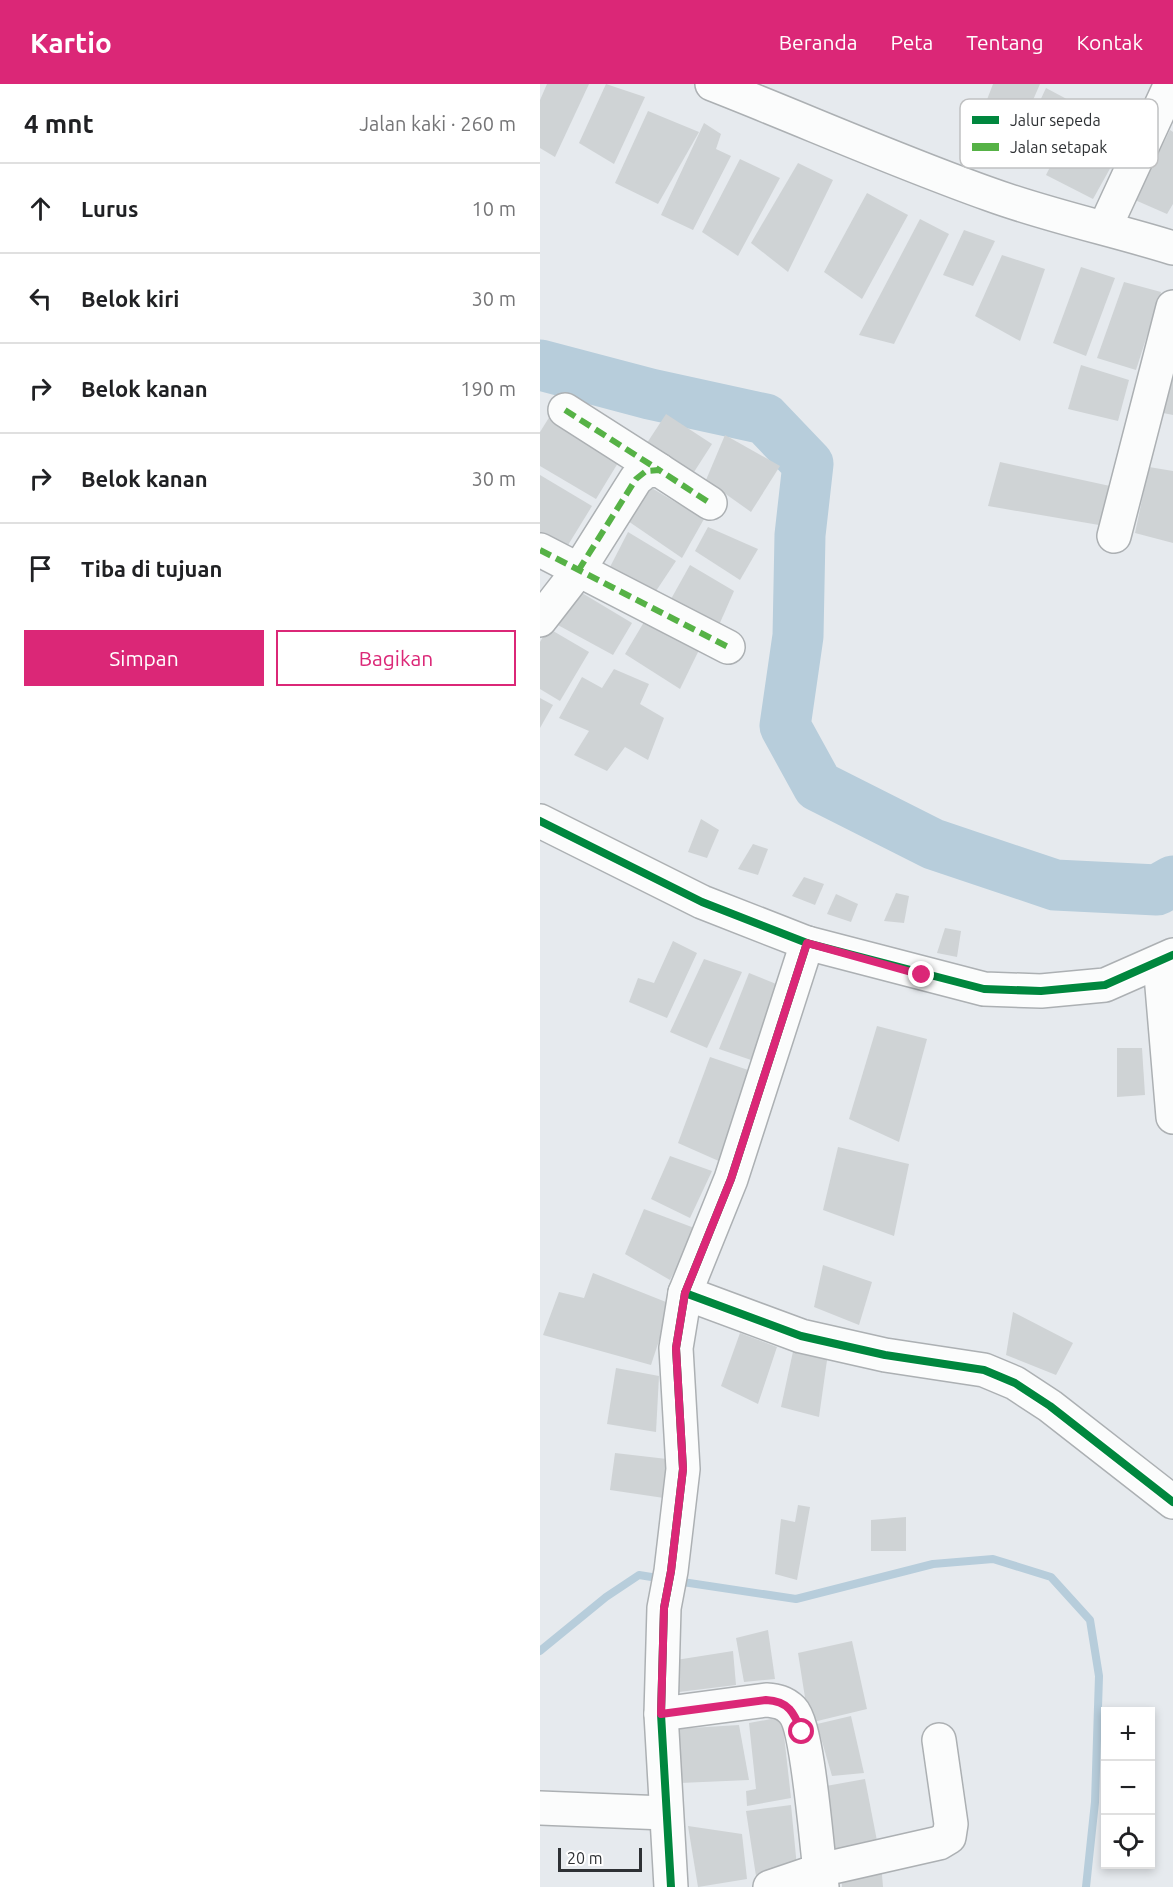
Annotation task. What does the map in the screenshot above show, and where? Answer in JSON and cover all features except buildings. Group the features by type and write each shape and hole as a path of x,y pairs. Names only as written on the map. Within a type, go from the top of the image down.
{"street":[{"path":"712,84 987,194 1040,212 1105,226 1173,248"},
{"path":"1158,114 1172,84"},
{"path":"1105,226 1132,168"},
{"path":"1114,536 1173,307"},
{"path":"565,410 710,503"},
{"path":"540,620 578,571 636,479 646,471 659,470"},
{"path":"540,550 728,647"},
{"path":"540,821 702,902 807,943 922,975 984,989 1041,991 1105,985 1167,959 1173,1117"},
{"path":"671,1887 661,1714 664,1608 671,1571 683,1469 676,1348 685,1293 731,1179 807,943"},
{"path":"685,1293 801,1336 885,1355 984,1370 1015,1383 1050,1406 1173,1502"},
{"path":"661,1714 766,1700 780,1701 793,1711 802,1732 821,1879"},
{"path":"770,1887 821,1879 939,1843 949,1837 951,1824 939,1740"},
{"path":"540,1808 665,1813"}],"waterway":[{"path":"540,365 650,394 765,419 808,464 800,535 798,636 785,726 818,786 933,844 1055,885 1157,890 1173,881"},
{"path":"676,1581 796,1599 933,1564 993,1559 1051,1577 1090,1620 1099,1676 1095,1802 1086,1887"},
{"path":"540,1651 606,1597 639,1575 664,1579"}],"marked path":[{"path":"565,410 659,470"},
{"path":"578,571 636,479 646,471 659,470 710,503"},
{"path":"540,550 728,647"}],"cycle path":[{"path":"540,821 702,902 807,943 984,989 1041,991 1105,985 1173,955"},
{"path":"671,1887 661,1714 664,1608 671,1571 683,1469 676,1348 685,1293 731,1179 807,943"},
{"path":"685,1293 801,1336 885,1355 984,1370 1015,1383 1050,1406 1173,1502"}],"route":[{"path":"802,1732 793,1711 780,1701 766,1700 661,1714 664,1608 671,1571 683,1469 676,1348 685,1293 731,1179 807,943 922,975"}]}
